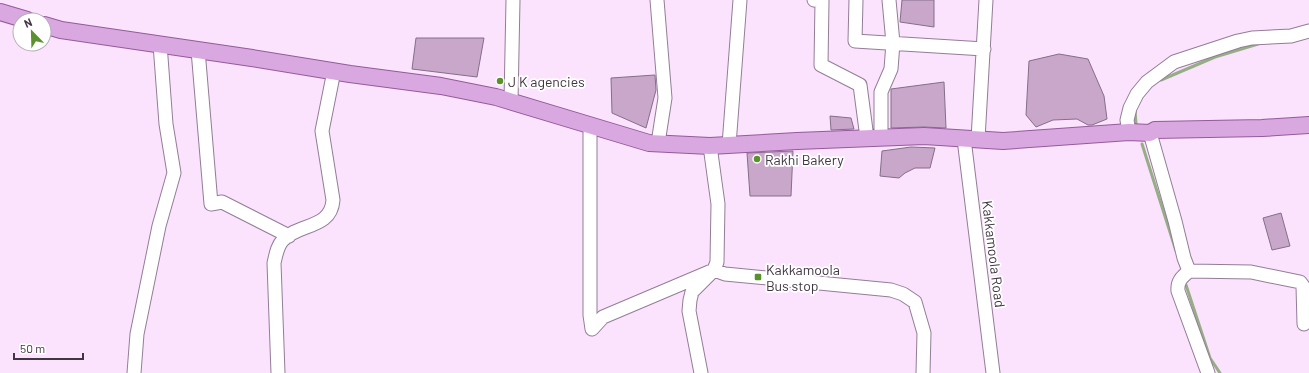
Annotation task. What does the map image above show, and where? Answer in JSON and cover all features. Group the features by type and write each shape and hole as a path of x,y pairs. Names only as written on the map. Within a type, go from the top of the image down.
{"main road":[{"path":"0,12 12,16"},
{"path":"52,27 61,30 441,86 511,101 650,143 710,146 924,136 1003,141 1129,132 1150,133 1155,130 1262,128 1309,125"}],"street":[{"path":"511,101 512,0"},
{"path":"657,0 665,98 658,143"},
{"path":"729,145 740,0"},
{"path":"814,0 822,1 821,65 860,85 874,138"},
{"path":"856,0 855,40 984,49"},
{"path":"874,138 881,92 890,70 893,43 889,0"},
{"name":"Kakkamoola Road","path":"986,0 984,49 971,139 993,373"},
{"path":"1129,132 1127,120 1130,108 1137,94 1148,82 1174,62 1238,41 1252,38 1291,36 1309,31"},
{"path":"134,373 138,334 159,226 174,173 166,124 160,44"},
{"path":"198,50 211,204 222,202 289,236"},
{"path":"278,373 274,263 278,247 282,240 294,232 321,221 328,216 332,208 333,200 322,131 334,71"},
{"path":"590,125 590,315 592,329 603,317 714,270 725,274 891,290 903,294 915,302 924,333 923,373"},
{"path":"1150,133 1184,258 1189,271"},
{"path":"701,373 689,311 692,292 714,270 717,262 718,204 710,146"},
{"path":"1208,373 1178,291 1177,285 1180,279 1189,271 1251,272 1300,282 1303,286 1304,324"}],"building":[{"path":"902,0 934,0 934,27 900,22"},
{"path":"416,38 484,38 477,77 412,69"},
{"path":"1059,54 1088,59 1104,96 1107,119 1092,125 1088,125 1077,119 1053,120 1036,127 1026,115 1029,61"},
{"path":"655,75 656,90 646,128 612,113 611,78"},
{"path":"944,82 946,128 891,128 891,89"},
{"path":"830,116 851,118 854,129 831,130"},
{"path":"911,147 935,148 930,168 915,168 899,178 880,176 882,151"},
{"path":"793,151 791,196 750,196 747,153"},
{"path":"1281,213 1290,246 1272,250 1263,218"}],"waterway":[{"path":"1161,80 1215,57 1258,44"},
{"path":"1135,110 1136,124"},
{"path":"1142,144 1176,251"},
{"path":"1186,285 1210,358 1220,373"}],"place":[{"name":"J K agencies","path":"500,81"},
{"name":"Rakhi Bakery","path":"757,159"},
{"name":"Kakkamoola Bus stop","path":"758,277"}]}
